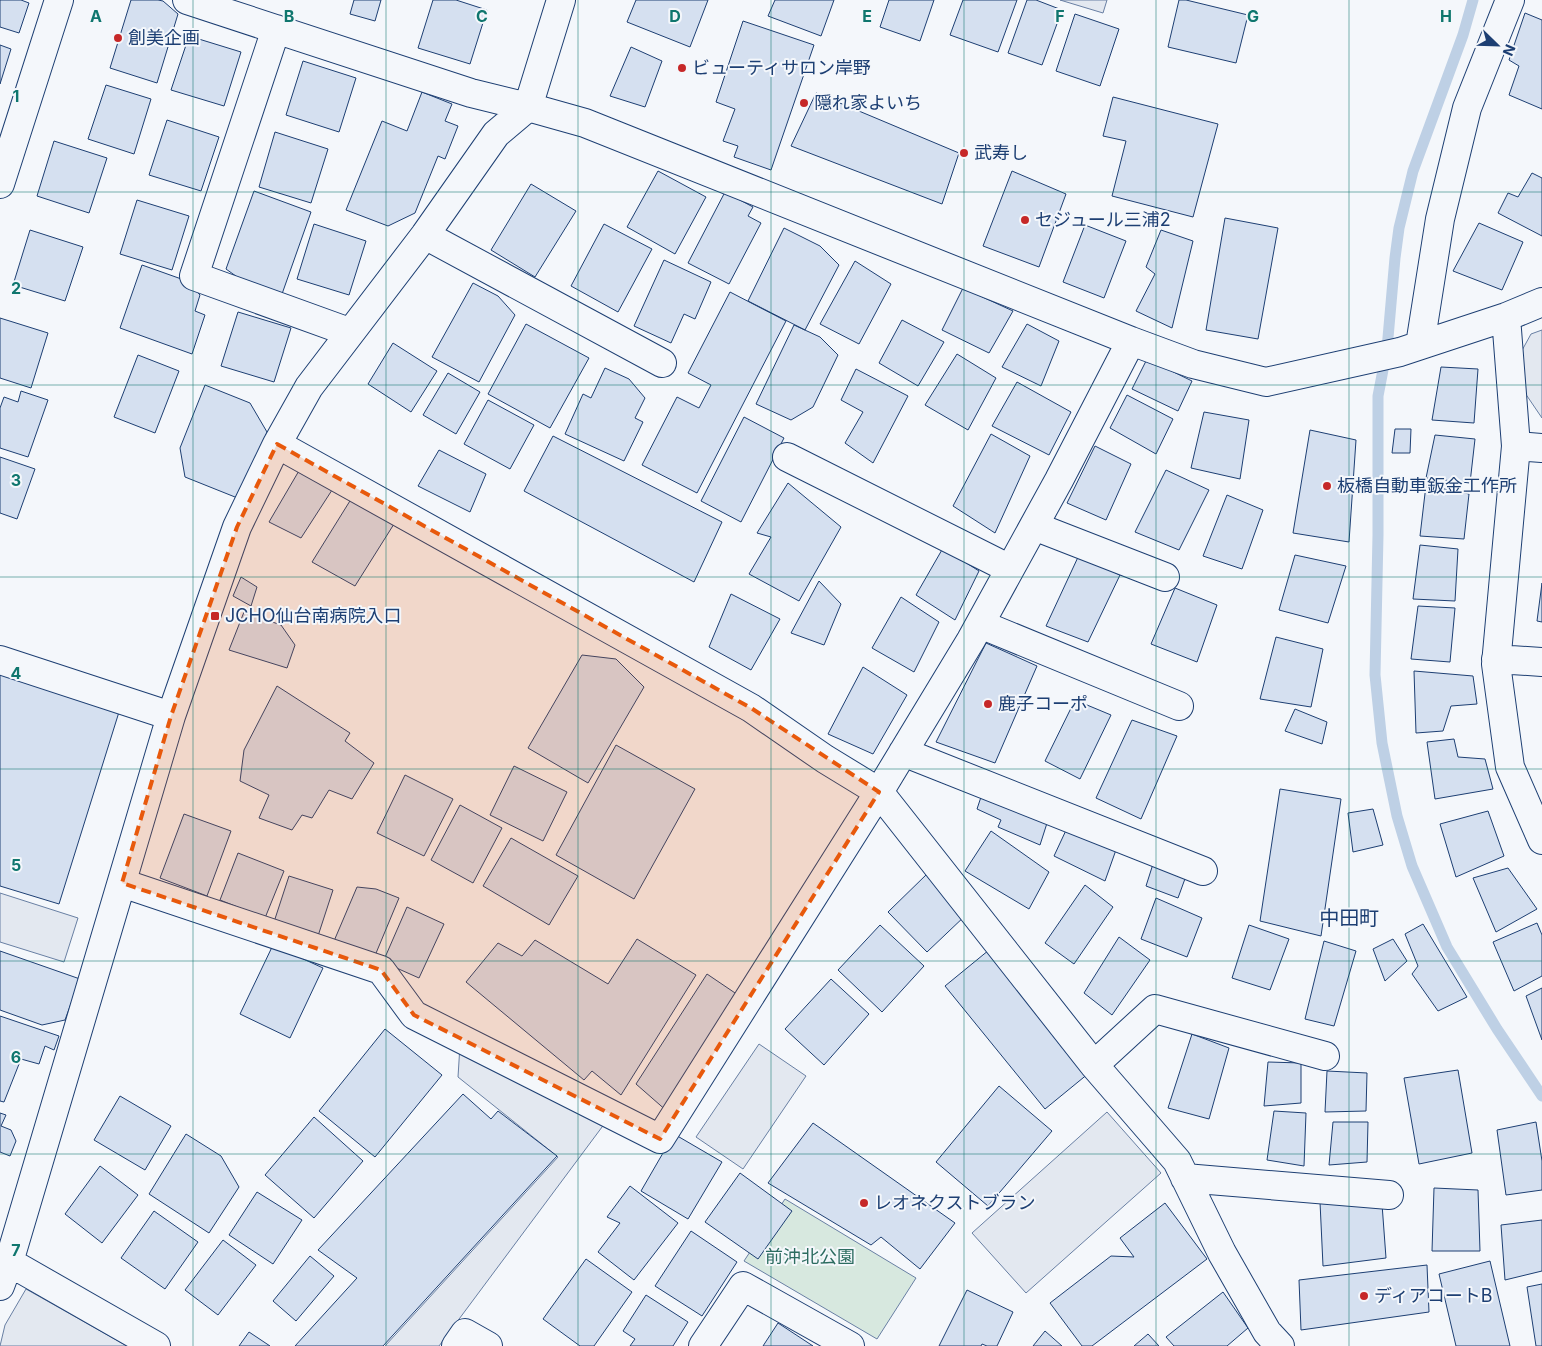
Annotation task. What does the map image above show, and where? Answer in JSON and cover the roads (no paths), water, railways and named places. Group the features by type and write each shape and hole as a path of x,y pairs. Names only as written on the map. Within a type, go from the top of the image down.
{"street":[{"path":"0,184 59,0"},
{"path":"187,0 471,93 585,123 1131,341 1193,364 1266,382 1369,360 1410,349 1506,317 1542,302"},
{"path":"156,1346 5,1274 171,716 237,527 277,444 309,387 349,332 425,235 496,134 528,107 561,0"},
{"path":"1410,349 1467,108 1510,0"},
{"path":"276,29 194,276 349,332"},
{"path":"425,235 662,363"},
{"path":"1506,317 1529,447 1496,664 1510,768 1542,840"},
{"path":"122,883 380,970 414,1015 660,1139 879,792 980,624 1034,526 1131,341"},
{"path":"277,444 751,708 825,759 879,792 1094,1065 1177,1161 1266,1341"},
{"path":"787,457 1010,569"},
{"path":"1034,526 1164,577"},
{"path":"980,624 1179,706"},
{"path":"1496,658 1542,662"},
{"path":"0,660 171,716"},
{"path":"903,752 1203,871"},
{"path":"1094,1065 1155,1009 1325,1056"},
{"path":"1185,1178 1389,1195"},
{"path":"703,1346 743,1286 850,1346"},
{"path":"456,1346 465,1333 488,1346"}],"waterway":[{"path":"1473,0 1463,35 1413,171 1399,228 1387,349 1378,396 1375,675 1382,743 1397,816 1412,866 1447,947 1497,1029 1542,1096"}],"place":[{"name":"創美企画","path":"118,38"},
{"name":"ビューティサロン岸野","path":"682,68"},
{"name":"隠れ家よいち","path":"804,103"},
{"name":"武寿し","path":"964,153"},
{"name":"セジュール三浦2","path":"1025,220"},
{"name":"板橋自動車鈑金工作所","path":"1327,486"},
{"name":"JCHO仙台南病院入口","path":"215,616"},
{"name":"鹿子コーポ","path":"988,704"},
{"name":"レオネクストブラン","path":"864,1203"},
{"name":"ディアコートB","path":"1364,1296"}],"district":[{"name":"中田町","path":"1349,918"}],"park label":[{"name":"前沖北公園","path":"810,1257"}]}
